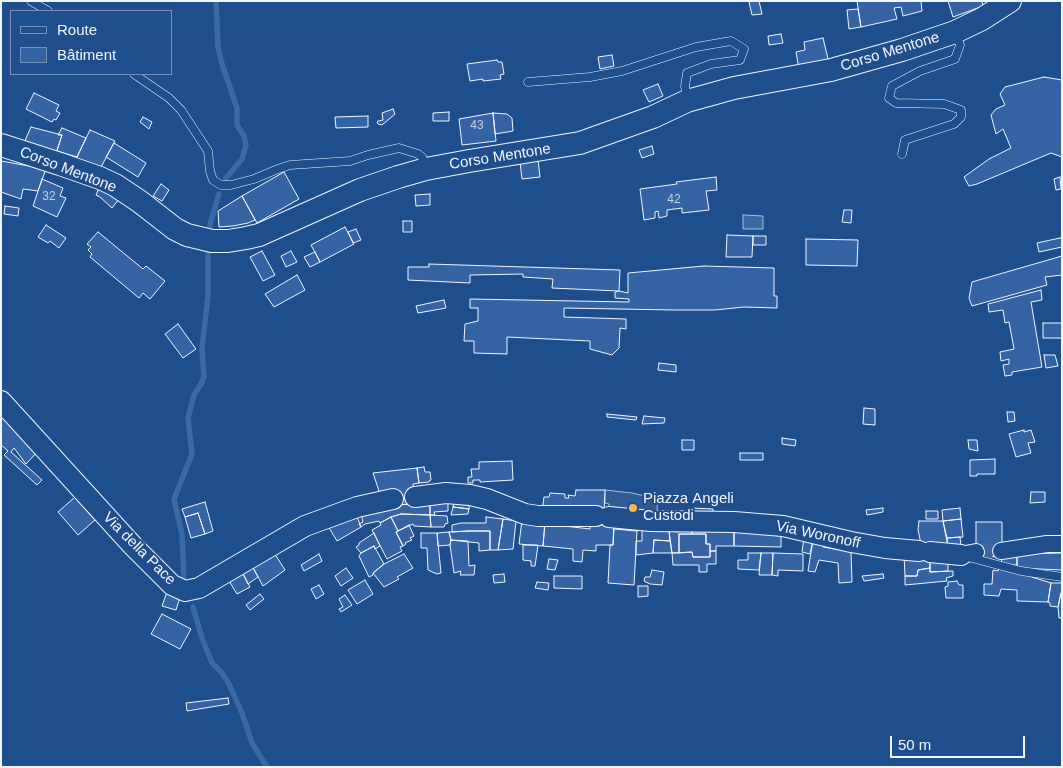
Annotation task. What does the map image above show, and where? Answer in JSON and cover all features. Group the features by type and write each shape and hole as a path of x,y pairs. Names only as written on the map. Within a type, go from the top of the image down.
{"main road":[{"name":"Corso Mentone","path":"1,144 100,178 128,193 175,229 195,237 218,242 259,234 360,190 426,169 580,143 645,120 688,101 734,88 830,70 902,50 955,32 982,19 1010,1"}],"street":[{"name":"Via della Pace","path":"1,401 133,546 172,585 185,591 199,588 305,526 358,507 393,499"},
{"name":"Via Woronoff","path":"415,497 446,493 470,495 487,499 525,514 538,516 602,516 656,521 734,522 783,526 886,548 969,554"},
{"path":"1001,551 1046,544 1062,544"}],"lane":[{"path":"31,1 46,10"},
{"path":"902,154 905,140 954,124 961,117 961,110 944,104 896,103 889,98 892,86 920,71 955,59 960,45 955,32"},
{"path":"528,82 590,77 622,71 696,47 731,41 744,49 740,60 711,64 687,73 684,86 688,101"},
{"path":"135,75 169,98 181,110 208,151 213,180 221,185 254,180 290,165 350,161 399,148 422,157 426,169"},
{"name":"Via Woronoff","path":"969,554 1021,571 1062,577"}],"shaded area":[{"path":"743,215 763,216 763,229 743,229"},
{"name":"Piazza Angeli Custodi","path":"605,490 632,493 658,499 656,521 637,531 614,529 608,519 609,504 605,503"}],"building":[{"path":"759,1 762,14 752,15 749,2"},
{"path":"857,1 921,1 922,11 903,16 901,7 894,8 897,19 861,27"},
{"path":"948,1 982,1 983,6 953,17"},
{"path":"858,9 861,27 849,29 847,10"},
{"path":"781,34 783,43 769,45 768,36"},
{"path":"823,38 829,63 799,69 796,52 805,50 804,42"},
{"path":"612,55 614,66 600,69 598,57"},
{"path":"497,60 502,62 504,74 500,75 501,79 470,81 467,64"},
{"path":"1044,77 1062,80 1062,157 1051,153 969,186 964,177 989,159 1011,148 1003,129 996,134 991,115 996,109 1005,105 1000,94 1005,87"},
{"path":"658,84 663,96 649,102 643,90"},
{"path":"34,93 59,105 56,111 60,113 56,120 54,119 52,122 26,109"},
{"path":"393,109 395,114 382,125 378,124 378,121 383,120 382,113"},
{"path":"449,112 449,121 433,121 433,113"},
{"path":"493,113 496,141 462,145 459,119"},
{"path":"493,113 507,114 512,118 513,131 495,134"},
{"path":"368,116 368,127 336,128 335,117"},
{"path":"143,117 152,122 149,129 140,122"},
{"path":"31,127 62,135 56,153 24,143"},
{"path":"62,128 86,138 77,157 57,151 62,135 58,135"},
{"path":"90,130 115,141 100,169 76,159"},
{"path":"114,143 146,163 138,177 106,157"},
{"path":"652,146 654,154 642,158 639,150"},
{"path":"538,160 540,177 522,179 520,162"},
{"path":"1,161 46,169 38,191 23,189 21,199 1,192"},
{"path":"284,172 299,199 257,223 242,196"},
{"path":"716,177 717,190 706,191 709,210 682,213 682,208 667,210 667,216 659,218 658,211 655,212 655,218 644,220 640,189"},
{"path":"1060,177 1061,189 1056,190 1054,179"},
{"path":"42,179 63,188 60,196 66,198 57,217 33,206"},
{"path":"161,184 169,190 162,201 153,196"},
{"path":"99,188 119,199 112,208 96,195"},
{"path":"430,194 430,205 416,206 415,195"},
{"path":"242,196 255,220 233,226 219,227 218,211"},
{"path":"5,206 19,208 18,216 4,214"},
{"path":"844,210 852,210 851,223 842,222"},
{"path":"403,221 412,221 412,232 403,232"},
{"path":"46,225 66,238 59,248 50,241 48,243 38,237"},
{"path":"345,227 354,244 320,262 311,245"},
{"path":"356,229 361,240 353,243 348,232"},
{"path":"98,232 143,269 146,266 165,281 150,299 143,293 139,298 90,257 92,254 88,250 91,247 87,244"},
{"path":"727,235 753,236 752,257 726,257"},
{"path":"753,236 766,236 766,245 753,245"},
{"path":"1062,238 1062,247 1039,252 1037,243"},
{"path":"806,239 858,240 857,266 806,265"},
{"path":"262,251 275,275 263,281 250,257"},
{"path":"291,251 297,262 286,267 281,256"},
{"path":"315,252 320,262 310,267 304,257"},
{"path":"1062,256 1062,275 1045,277 1047,285 972,306 969,298 972,282"},
{"path":"429,264 620,270 619,291 552,288 553,279 523,277 523,274 470,275 470,283 408,280 408,267 429,267"},
{"path":"704,266 774,268 774,296 777,296 777,308 744,307 715,310 674,310 564,308 564,317 626,319 626,329 620,328 619,348 612,355 590,349 590,341 507,337 507,354 474,353 474,341 464,341 465,324 478,321 478,308 470,308 470,299 629,302 629,299 615,298 615,292 628,293 628,273"},
{"path":"297,275 305,290 274,307 265,294"},
{"path":"1041,290 1042,300 1031,302 1042,367 1012,372 1012,375 1005,376 1003,365 1009,364 1009,359 1001,361 1000,352 1014,349 1009,322 1005,323 1003,310 989,312 988,304"},
{"path":"444,300 446,308 418,313 416,306"},
{"path":"1043,323 1062,323 1062,338 1043,338"},
{"path":"178,324 196,349 183,358 165,334"},
{"path":"1044,355 1055,355 1058,366 1046,368"},
{"path":"659,363 676,365 676,372 658,370"},
{"path":"864,408 875,409 875,425 863,424"},
{"path":"1,412 39,450 26,464 14,448 11,452 42,480 37,485 4,455 8,451 1,445"},
{"path":"1007,412 1014,412 1015,421 1008,422"},
{"path":"607,414 637,417 636,420 607,417"},
{"path":"644,416 665,418 664,423 642,424"},
{"path":"1024,430 1024,432 1031,430 1035,442 1028,443 1031,453 1016,457 1009,434"},
{"path":"782,438 796,440 795,446 782,444"},
{"path":"682,440 694,440 694,450 682,450"},
{"path":"968,440 977,440 978,451 969,449"},
{"path":"740,453 763,453 763,460 740,460"},
{"path":"995,459 995,474 970,476 970,460"},
{"path":"512,461 513,480 480,482 480,480 473,480 473,483 468,483 468,477 472,477 471,469 479,469 479,462"},
{"path":"424,467 425,472 430,472 431,480 419,483 417,468"},
{"path":"417,468 419,483 413,484 416,504 394,505 380,494 373,473"},
{"path":"576,490 605,490 604,513 542,512 544,497 549,497 550,493 565,494 565,498 569,498 568,495 575,496"},
{"path":"1031,492 1045,492 1045,502 1030,503"},
{"path":"723,495 724,500 706,502 705,497"},
{"path":"455,496 470,498 469,509 453,507"},
{"path":"75,497 95,520 78,535 58,512"},
{"path":"448,500 448,511 434,512 435,515 430,515 430,501"},
{"path":"205,502 213,531 205,534 198,513 185,517 182,509"},
{"path":"430,503 430,515 401,514 380,523 379,521 365,524 361,527 359,524 363,522 361,514 394,505"},
{"path":"453,507 469,509 468,514 451,515"},
{"path":"691,508 713,509 713,517 691,516"},
{"path":"883,508 883,512 867,515 866,510"},
{"path":"960,508 961,519 943,521 942,510"},
{"path":"355,511 361,527 337,541 328,526"},
{"path":"926,511 938,511 938,519 926,519"},
{"path":"198,513 205,534 191,538 185,517"},
{"path":"401,514 430,515 431,527 414,526 413,524 398,531 391,517"},
{"path":"430,515 447,516 448,523 444,527 431,527"},
{"path":"391,517 403,546 400,547 402,551 387,559 372,530"},
{"path":"486,517 503,519 498,550 490,550 490,531 452,532 452,525 486,523"},
{"path":"503,519 516,521 513,549 498,550"},
{"path":"591,519 614,519 613,545 596,545 596,551 583,550 582,562 573,561 573,549 543,546 545,522 590,529"},
{"path":"961,519 963,537 947,538 943,521"},
{"path":"522,520 545,522 543,546 519,544"},
{"path":"919,521 943,521 948,547 920,546"},
{"path":"976,522 1002,522 1002,557 976,556"},
{"path":"409,525 414,536 410,538 412,540 403,546 396,532"},
{"path":"692,526 734,528 734,546 716,546 716,551 710,551 710,544 706,544 706,534 692,534"},
{"path":"692,526 692,534 679,534 679,553 672,553 669,531 678,532 678,528"},
{"path":"734,528 781,533 781,547 734,546"},
{"path":"614,529 637,531 634,585 608,583 610,545 613,545"},
{"path":"642,530 669,531 670,541 654,540 653,553 636,555 636,541 642,541"},
{"path":"490,531 490,550 479,551 479,543 451,540 449,532"},
{"path":"449,532 450,545 438,546 437,533"},
{"path":"374,533 380,546 375,549 374,546 361,553 356,547"},
{"path":"421,533 437,533 441,573 437,574 428,570 427,548 421,548"},
{"path":"679,534 706,534 706,544 710,544 710,557 693,557 692,552 679,553"},
{"path":"960,537 961,546 948,546 947,538"},
{"path":"804,538 813,540 810,554 802,552"},
{"path":"451,540 468,541 469,566 475,565 474,575 460,575 461,571 454,573"},
{"path":"654,540 670,541 672,553 653,553"},
{"path":"813,540 822,542 823,547 851,552 852,582 839,583 838,563 819,560 815,572 808,571"},
{"path":"523,545 538,545 535,566 531,566 531,561 523,560"},
{"path":"374,546 384,564 369,577 359,556"},
{"path":"271,548 285,570 263,586 250,562"},
{"path":"710,551 716,551 716,564 707,564 707,572 699,572 699,565 673,565 672,553 692,552 693,557 710,557"},
{"path":"748,553 761,553 759,570 738,569 738,560 748,560"},
{"path":"761,553 773,553 772,575 759,575"},
{"path":"773,553 803,554 803,571 778,570 778,576 772,575"},
{"path":"1017,553 1017,565 1001,565 1002,557"},
{"path":"1062,553 1062,570 1017,568 1017,554"},
{"path":"319,554 322,561 304,571 301,565"},
{"path":"404,554 413,568 397,577 399,579 384,587 373,573 384,564"},
{"path":"904,555 930,557 930,568 918,570 917,576 905,576"},
{"path":"930,557 948,563 948,571 930,572"},
{"path":"549,559 558,560 555,570 547,569"},
{"path":"250,562 258,577 248,584 240,568"},
{"path":"240,568 250,587 237,594 226,576"},
{"path":"346,568 353,578 341,586 335,576"},
{"path":"930,568 930,572 953,571 953,576 946,578 947,581 905,585 905,576 917,576 918,570"},
{"path":"999,568 1051,583 1048,602 1017,601 1017,590 1001,589 999,596 984,595 984,584 992,584 993,570 998,571"},
{"path":"652,570 664,572 662,585 650,584 644,581 645,577 650,577"},
{"path":"504,574 505,582 494,583 493,575"},
{"path":"883,574 884,578 864,581 862,576"},
{"path":"554,576 582,576 582,589 554,588"},
{"path":"365,580 373,594 357,604 348,590"},
{"path":"957,581 959,585 963,585 963,598 946,598 945,587 948,586 948,582"},
{"path":"537,582 549,583 548,590 535,588"},
{"path":"1051,583 1062,583 1062,593 1058,607 1050,606 1048,602"},
{"path":"319,585 324,594 316,599 311,589"},
{"path":"638,586 648,586 648,596 638,597"},
{"path":"167,592 180,597 176,610 162,606"},
{"path":"1061,593 1062,618 1059,618 1058,607"},
{"path":"260,594 264,599 250,610 246,605"},
{"path":"345,595 352,605 341,612 339,609 343,607 339,599"},
{"path":"162,614 191,629 180,649 151,634"},
{"path":"228,698 229,704 187,711 186,703"}],"waterway":[{"path":"216,1 218,47 237,108 237,125 244,136 246,145 242,159 226,178"},
{"path":"210,228 219,194"},
{"path":"184,582 182,534 174,499 192,454 188,418 194,395 204,377 202,348 208,296 208,253"},
{"path":"193,607 212,663 229,684 242,713 252,743 267,767"}],"tunnel":[{"path":"976,552 1001,551"}],"place":[{"name":"Piazza Angeli Custodi","path":"633,508"}]}
